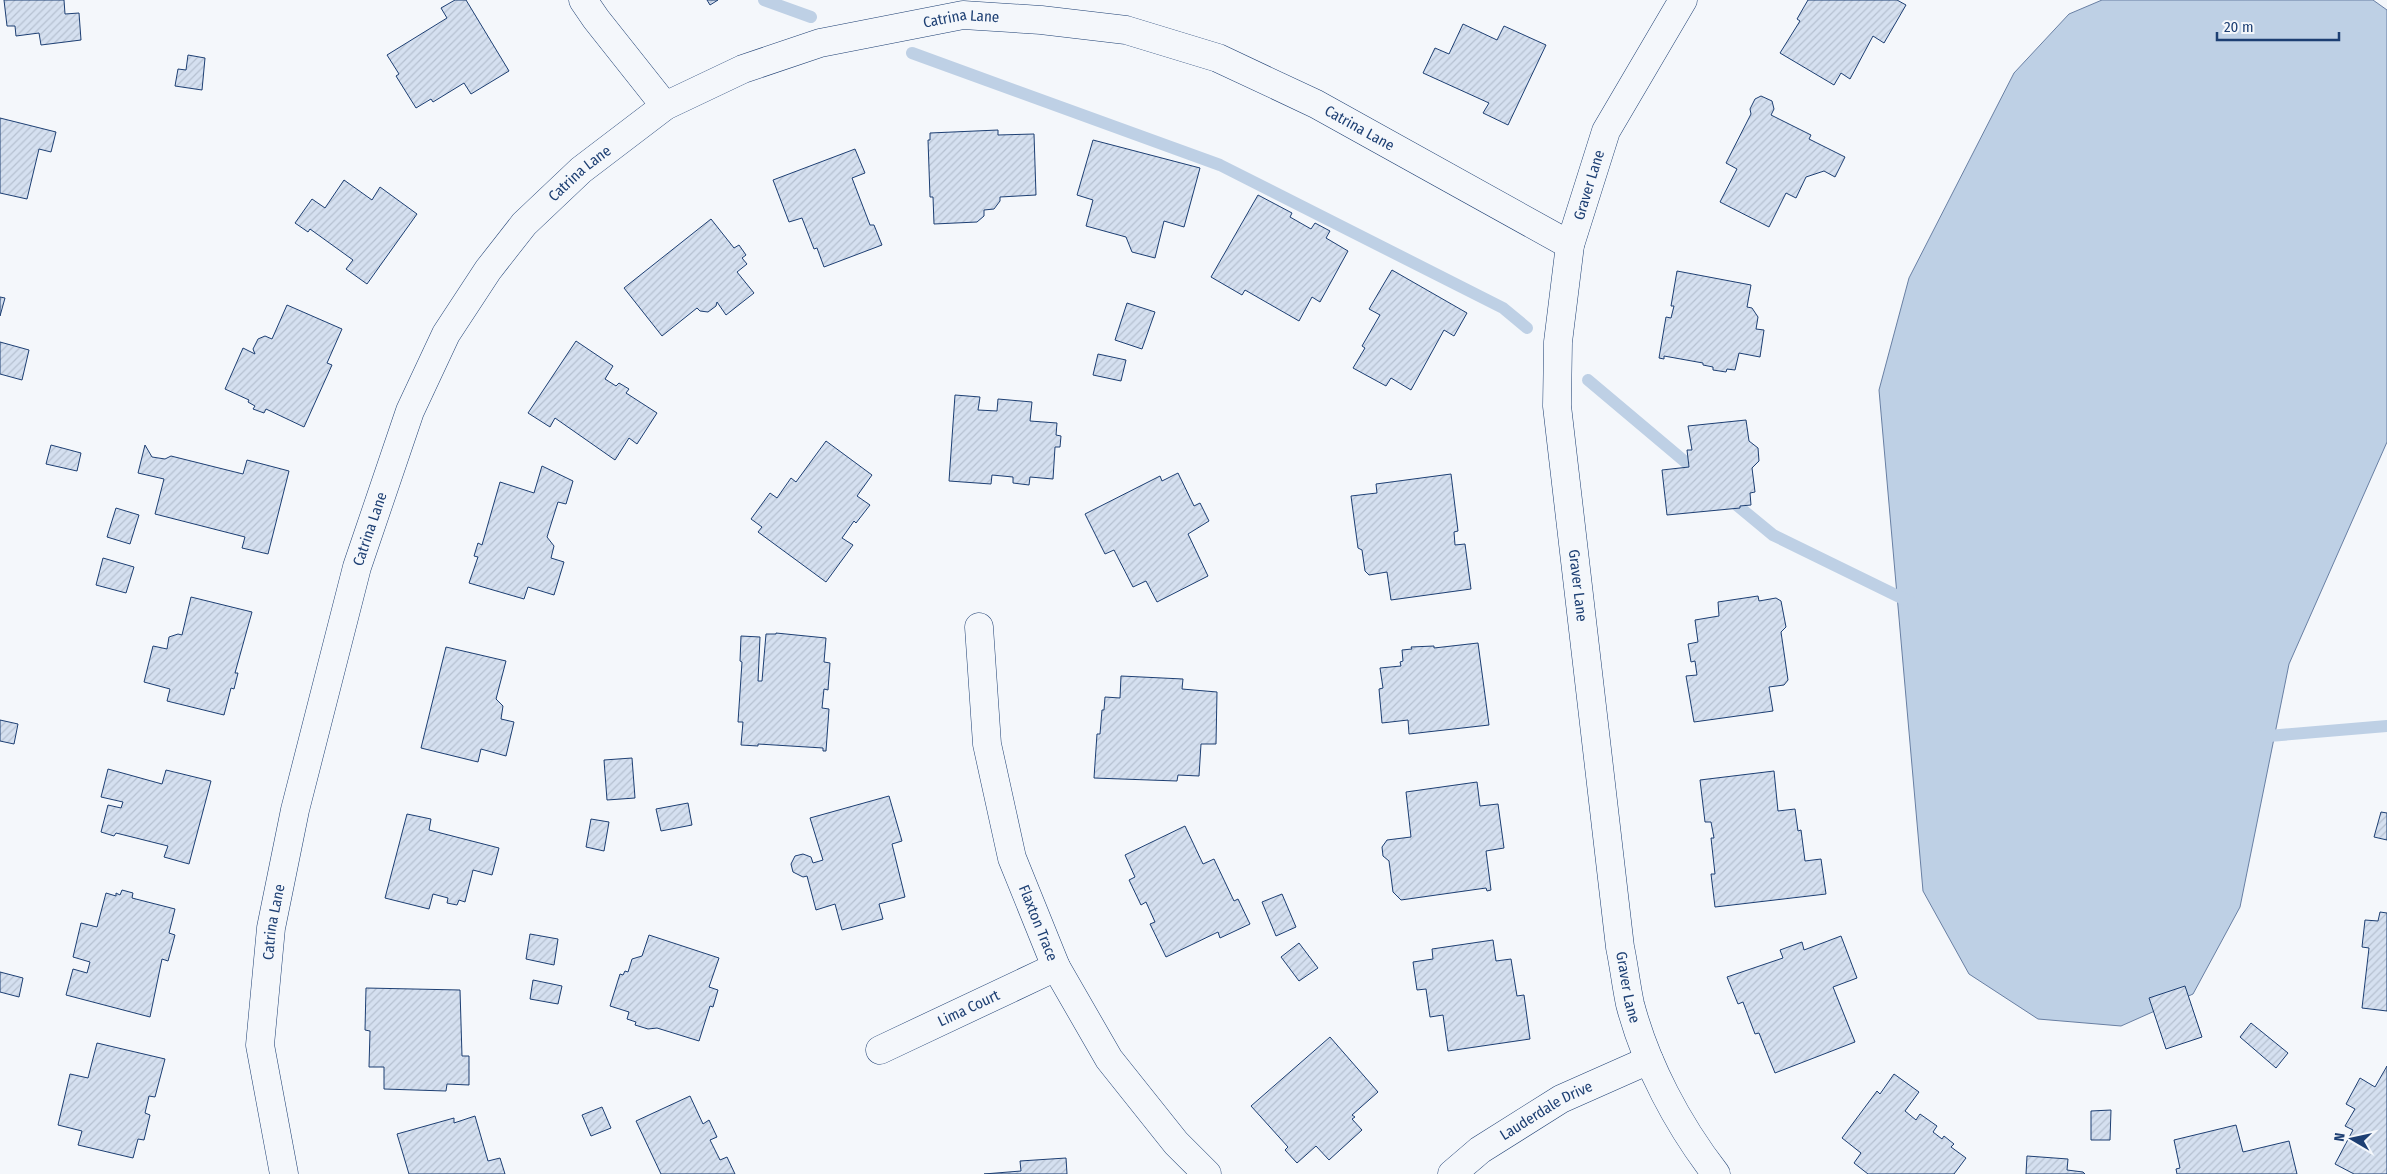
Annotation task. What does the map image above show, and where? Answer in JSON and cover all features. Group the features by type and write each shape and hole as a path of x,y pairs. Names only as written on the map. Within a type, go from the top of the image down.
{"street":[{"path":"583,0 665,106"},
{"name":"Graver Lane","path":"1683,0 1606,130 1570,245 1558,342 1557,406 1620,947 1630,1004 1649,1060 1691,1142 1716,1174"},
{"name":"Catrina Lane","path":"284,1174 260,1045 270,928 296,810 356,567 410,411 446,334 488,270 524,224 581,170 665,106 743,69 820,43 963,15 1041,20 1126,30 1218,58 1316,104 1570,245"},
{"name":"Flaxton Trace","path":"979,627 987,744 1012,858 1056,966 1109,1060 1176,1143 1207,1174"},
{"name":"Lima Court","path":"880,1050 1056,966"},
{"name":"Lauderdale Drive","path":"1452,1174 1480,1150 1561,1099 1649,1060"}],"water":[{"path":"2102,0 2373,0 2387,10 2387,442 2289,664 2240,907 2193,994 2121,1026 2038,1019 1969,974 1923,891 1879,390 1909,278 2014,73 2069,14"}],"building":[{"path":"4,0 64,0 65,14 79,13 81,40 41,45 39,33 16,36 15,26 7,26"},
{"path":"455,0 466,0 509,71 471,94 464,83 433,102 431,99 416,108 396,76 399,74 387,55 447,18 441,8"},
{"path":"707,0 718,0 710,5"},
{"path":"1808,0 1897,0 1906,5 1884,43 1873,36 1850,79 1841,73 1834,85 1780,53 1800,21 1797,19"},
{"path":"1463,24 1497,40 1504,26 1546,45 1508,125 1483,113 1489,103 1423,73 1435,48 1449,54"},
{"path":"188,55 205,58 202,90 175,86 178,69 186,70"},
{"path":"1761,96 1772,101 1774,109 1771,115 1811,135 1809,139 1845,157 1835,177 1824,171 1806,177 1796,198 1786,193 1769,227 1720,202 1737,169 1726,163 1751,114 1750,109 1755,99"},
{"path":"0,118 56,132 51,152 39,149 27,199 0,193"},
{"path":"998,130 998,135 1034,134 1036,195 1000,197 1000,201 994,209 984,210 984,216 977,222 934,224 933,197 930,197 928,140 930,140 930,133"},
{"path":"1093,140 1200,168 1184,227 1164,221 1155,258 1132,252 1126,237 1086,226 1093,200 1077,195"},
{"path":"855,149 865,173 852,178 870,225 874,225 882,245 824,267 817,248 814,249 802,218 789,222 773,180"},
{"path":"344,180 372,200 380,187 417,214 367,284 346,269 353,260 310,229 308,232 295,223 312,199 325,208"},
{"path":"1258,195 1292,213 1290,217 1311,229 1315,223 1330,231 1326,238 1348,251 1320,302 1312,297 1299,321 1245,290 1242,295 1211,277"},
{"path":"711,219 734,248 739,245 746,255 742,258 747,264 737,272 754,293 726,315 717,302 716,306 708,312 700,311 697,308 662,336 624,288"},
{"path":"1392,270 1467,313 1454,336 1444,330 1411,390 1391,378 1386,386 1353,368 1365,348 1362,346 1380,315 1369,309"},
{"path":"1677,271 1751,285 1747,307 1752,308 1758,317 1756,329 1764,330 1760,357 1739,353 1735,370 1727,369 1726,372 1713,370 1713,367 1703,365 1703,363 1664,356 1664,359 1659,358 1666,317 1671,318 1674,306 1671,306"},
{"path":"0,297 5,298 0,316"},
{"path":"1127,303 1155,312 1142,349 1115,340"},
{"path":"287,305 342,329 327,363 332,365 304,427 266,409 264,413 253,409 255,406 248,402 249,400 225,389 243,348 255,354 253,349 258,339 265,336 272,339"},
{"path":"576,341 613,366 605,379 616,386 619,383 629,389 626,393 657,413 637,444 629,438 615,460 555,418 550,427 528,413"},
{"path":"0,342 29,350 22,380 0,374"},
{"path":"1098,354 1126,360 1121,381 1093,375"},
{"path":"955,395 980,397 978,410 997,411 998,399 1032,402 1030,421 1057,423 1056,435 1061,436 1060,447 1055,447 1053,479 1030,477 1029,485 1013,483 1013,477 992,475 991,484 949,481"},
{"path":"1746,420 1749,441 1758,448 1759,461 1752,468 1755,492 1750,493 1751,505 1740,506 1740,508 1667,515 1662,470 1689,467 1687,450 1692,450 1688,426"},
{"path":"826,441 872,475 857,496 870,505 856,523 854,521 842,538 853,545 826,582 758,532 762,527 751,519 770,493 777,498 791,478 796,482"},
{"path":"51,445 81,453 77,471 46,464"},
{"path":"145,445 152,457 165,459 171,456 243,474 247,460 289,471 268,554 242,548 245,537 155,514 164,479 138,473"},
{"path":"542,466 573,481 566,504 558,502 547,537 554,546 551,558 564,562 554,595 528,587 524,599 469,583 478,557 474,556 478,543 482,545 500,482 534,493"},
{"path":"1178,473 1194,506 1200,503 1209,521 1188,534 1208,576 1157,602 1146,581 1133,587 1114,550 1105,554 1085,514 1160,476 1162,481"},
{"path":"1451,474 1458,531 1454,532 1455,545 1465,544 1471,589 1391,600 1387,572 1369,575 1365,571 1362,550 1358,548 1351,496 1377,493 1376,484"},
{"path":"116,508 139,515 130,544 107,537"},
{"path":"103,558 134,567 126,593 96,585"},
{"path":"1758,596 1759,601 1776,598 1781,601 1786,627 1781,632 1788,680 1784,685 1769,687 1773,711 1694,722 1686,676 1697,675 1695,661 1691,662 1688,644 1698,642 1695,620 1719,616 1718,602"},
{"path":"191,597 252,612 235,673 238,673 234,689 231,688 224,715 167,701 170,689 144,682 153,646 167,649 169,637 178,634 182,635"},
{"path":"776,633 826,638 824,662 830,663 828,690 824,689 822,708 829,709 826,751 823,751 823,748 758,744 758,746 741,745 743,722 738,722 742,662 740,661 741,636 760,637 758,681 762,681 766,634"},
{"path":"1478,643 1489,725 1409,734 1408,720 1382,723 1379,689 1383,688 1380,668 1401,666 1400,662 1403,661 1402,650 1412,649 1411,647 1434,646 1434,648"},
{"path":"446,647 506,661 496,699 503,706 501,719 514,722 506,756 481,749 478,762 421,748"},
{"path":"1121,676 1183,679 1182,689 1217,692 1216,744 1201,744 1199,776 1178,775 1177,781 1094,778 1097,734 1100,734 1105,697 1120,698"},
{"path":"0,720 18,724 14,744 0,741"},
{"path":"632,758 635,798 607,800 604,760"},
{"path":"108,769 162,784 166,770 211,781 189,864 164,857 168,846 116,833 114,836 101,832 108,805 121,808 123,802 101,797"},
{"path":"1774,771 1778,811 1795,809 1798,831 1801,830 1805,861 1821,859 1826,894 1715,907 1711,874 1715,874 1711,838 1714,838 1711,822 1705,822 1700,780"},
{"path":"1477,782 1480,806 1498,804 1504,848 1486,851 1491,890 1487,891 1486,888 1401,900 1393,892 1389,861 1383,856 1382,847 1387,840 1411,837 1406,792"},
{"path":"889,796 902,841 892,844 905,897 879,904 883,919 842,930 835,904 816,910 807,876 803,877 793,872 791,864 795,856 803,854 811,857 813,863 823,860 810,818"},
{"path":"688,803 692,825 661,831 656,809"},
{"path":"2381,812 2387,813 2387,840 2374,837"},
{"path":"407,814 431,819 429,830 499,848 492,875 473,870 465,902 459,900 457,905 447,903 448,898 433,894 429,909 385,898"},
{"path":"591,819 609,822 604,851 586,847"},
{"path":"1185,826 1203,864 1214,859 1234,901 1238,899 1250,924 1220,938 1218,932 1166,957 1150,924 1155,922 1146,902 1141,905 1129,880 1135,877 1125,855"},
{"path":"122,890 133,893 132,898 175,909 169,933 175,935 168,961 162,959 150,1017 66,995 73,969 87,973 90,962 73,957 81,923 97,927 106,893 116,896 116,893 120,895"},
{"path":"1282,894 1296,927 1276,936 1262,902"},
{"path":"2380,912 2387,913 2387,1011 2362,1008 2369,948 2362,947 2365,920 2378,921"},
{"path":"530,934 558,939 554,965 526,959"},
{"path":"649,935 719,958 709,987 718,990 713,1007 710,1006 699,1041 657,1028 648,1029 635,1025 636,1022 627,1019 629,1012 610,1006 620,974 623,975 625,971 628,972 632,959 642,956"},
{"path":"1841,936 1857,978 1833,987 1855,1042 1775,1073 1759,1033 1755,1034 1743,1002 1738,1004 1727,977 1783,958 1780,950 1802,942 1804,950"},
{"path":"1493,940 1496,961 1511,959 1517,996 1524,995 1530,1039 1448,1051 1443,1015 1430,1017 1426,989 1417,990 1413,962 1433,959 1432,949"},
{"path":"1299,943 1318,968 1299,981 1281,957"},
{"path":"0,972 23,978 19,997 0,992"},
{"path":"533,980 562,986 558,1004 530,999"},
{"path":"2185,986 2202,1037 2166,1049 2149,998"},
{"path":"366,988 460,990 462,1056 469,1056 469,1085 447,1084 446,1091 384,1089 384,1067 369,1067 370,1031 365,1030"},
{"path":"2251,1023 2288,1053 2276,1068 2240,1037"},
{"path":"1330,1037 1378,1092 1352,1115 1355,1117 1352,1119 1362,1130 1329,1160 1316,1146 1297,1163 1285,1150 1288,1147 1251,1106"},
{"path":"97,1043 165,1059 155,1097 149,1096 145,1113 150,1115 144,1140 138,1139 133,1158 78,1145 82,1131 58,1125 70,1074 88,1078"},
{"path":"2387,1066 2387,1174 2354,1174 2335,1164 2353,1130 2345,1126 2355,1109 2346,1104 2360,1078 2375,1087"},
{"path":"1894,1074 1919,1092 1905,1111 1916,1120 1920,1114 1937,1126 1933,1132 1942,1139 1944,1136 1954,1144 1951,1147 1966,1158 1954,1174 1868,1174 1854,1163 1861,1153 1842,1138 1877,1091 1880,1094"},
{"path":"690,1096 703,1124 709,1120 717,1137 710,1140 720,1160 727,1157 735,1174 661,1174 636,1121"},
{"path":"602,1107 611,1128 591,1136 582,1115"},
{"path":"2111,1110 2110,1140 2091,1140 2091,1111"},
{"path":"475,1116 488,1161 500,1158 505,1174 409,1174 397,1134 454,1118 454,1123"},
{"path":"2236,1125 2243,1152 2289,1141 2297,1174 2177,1174 2176,1169 2180,1168 2174,1140"},
{"path":"2027,1156 2068,1159 2067,1170 2083,1172 2085,1174 2026,1174"},
{"path":"1066,1158 1067,1174 984,1174 1021,1171 1020,1161"}],"waterway":[{"path":"764,0 811,17"},
{"path":"912,53 1220,165 1503,308 1527,328"},
{"path":"1588,380 1702,476"},
{"path":"1727,497 1773,535 1912,603"},
{"path":"2257,737 2387,726"}]}
